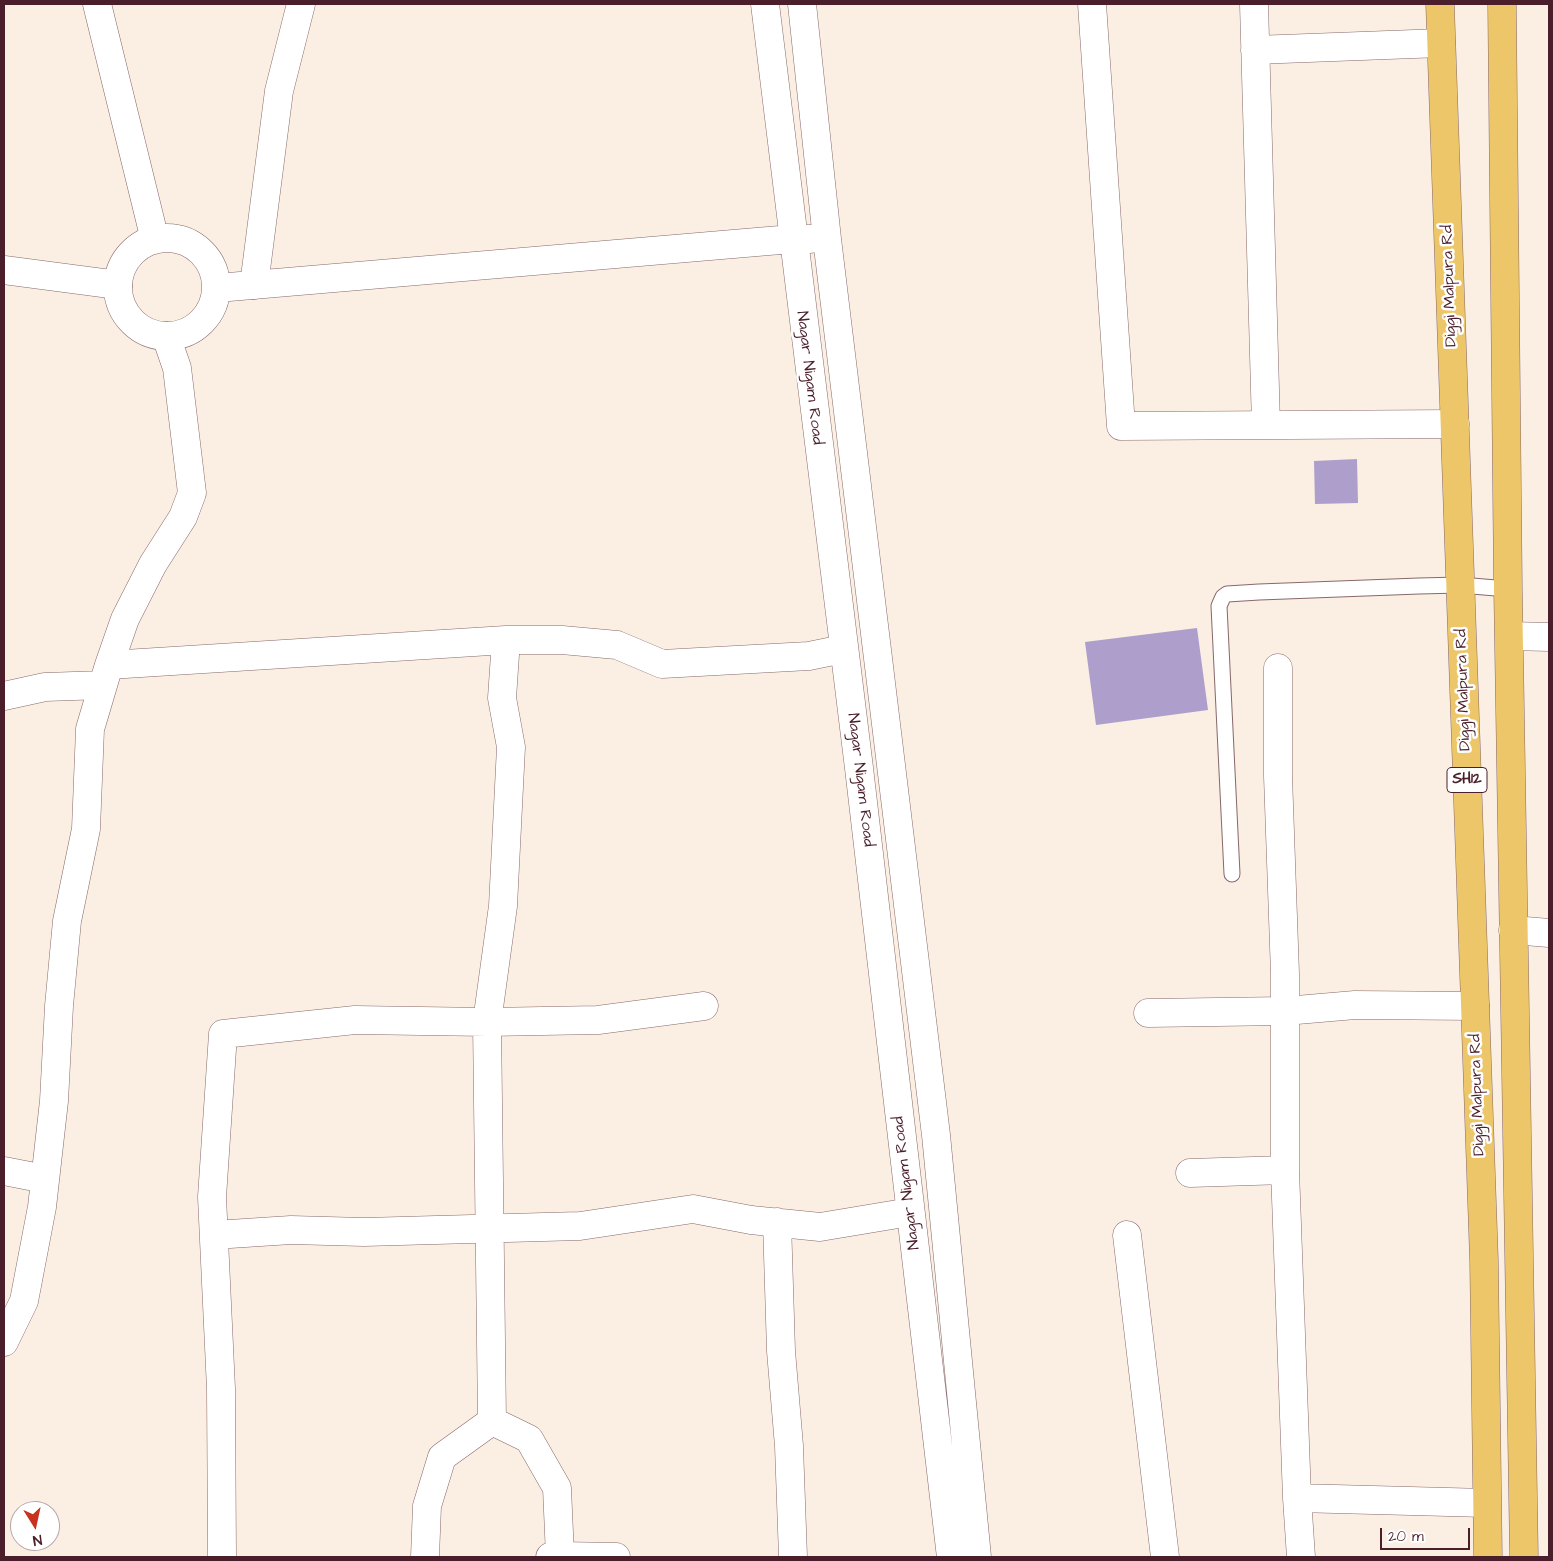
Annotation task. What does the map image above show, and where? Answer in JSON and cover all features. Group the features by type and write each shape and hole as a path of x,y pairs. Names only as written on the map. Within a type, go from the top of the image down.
{"main road":[{"name":"Diggi Malpura Rd","path":"1440,4 1484,1260 1488,1557"},
{"path":"1502,4 1508,588 1524,1557"}],"street":[{"path":"98,4 155,240"},
{"path":"254,285 279,91 301,4"},
{"name":"Nagar Nigam Road","path":"765,4 792,239 859,768 951,1557"},
{"name":"Nagar Nigam Road","path":"802,4 827,239 936,1135 977,1557"},
{"path":"1092,4 1121,426 1455,424"},
{"path":"1254,4 1266,425"},
{"path":"1255,50 1442,43"},
{"path":"169,237 188,242 203,253 214,269 217,288 213,307 202,323 185,333 166,336 147,332 131,321 121,305 118,286 122,267 133,251 155,240 169,237"},
{"path":"217,288 792,239 827,239"},
{"path":"4,270 118,286"},
{"path":"4,1342 24,1301 45,1179 54,1101 59,1006 67,921 86,829 90,729 125,619 154,564 183,517 192,493 177,368 166,336"},
{"path":"1510,636 1549,637"},
{"path":"4,696 106,675 506,640 562,640 617,645 662,664 809,656 843,649"},
{"path":"492,1421 487,1022 503,906 511,747 502,698 506,640"},
{"path":"1278,668 1278,776 1285,1011 1285,1170 1297,1498 1301,1557"},
{"path":"1513,930 1549,933"},
{"path":"1148,1013 1285,1011 1355,1005 1475,1006"},
{"path":"222,1557 221,1389 212,1197 223,1034 355,1020 487,1022 598,1020 704,1006"},
{"path":"1190,1174 1285,1170"},
{"path":"4,1171 45,1179"},
{"path":"214,1235 290,1230 364,1232 580,1226 693,1209 820,1227 910,1212"},
{"path":"777,1222 781,1351 789,1446 793,1557"},
{"path":"1127,1235 1165,1557"},
{"path":"492,1421 529,1439 556,1488 555,1557 616,1557"},
{"path":"425,1557 427,1506 442,1457 492,1421"},
{"path":"1297,1498 1486,1503"}],"lane":[{"path":"1232,874 1219,606 1223,597 1227,594 1259,592 1460,585 1508,588"}],"building":[{"path":"1357,459 1358,503 1315,504 1314,461"},
{"path":"1197,628 1208,710 1096,725 1085,642"}]}
